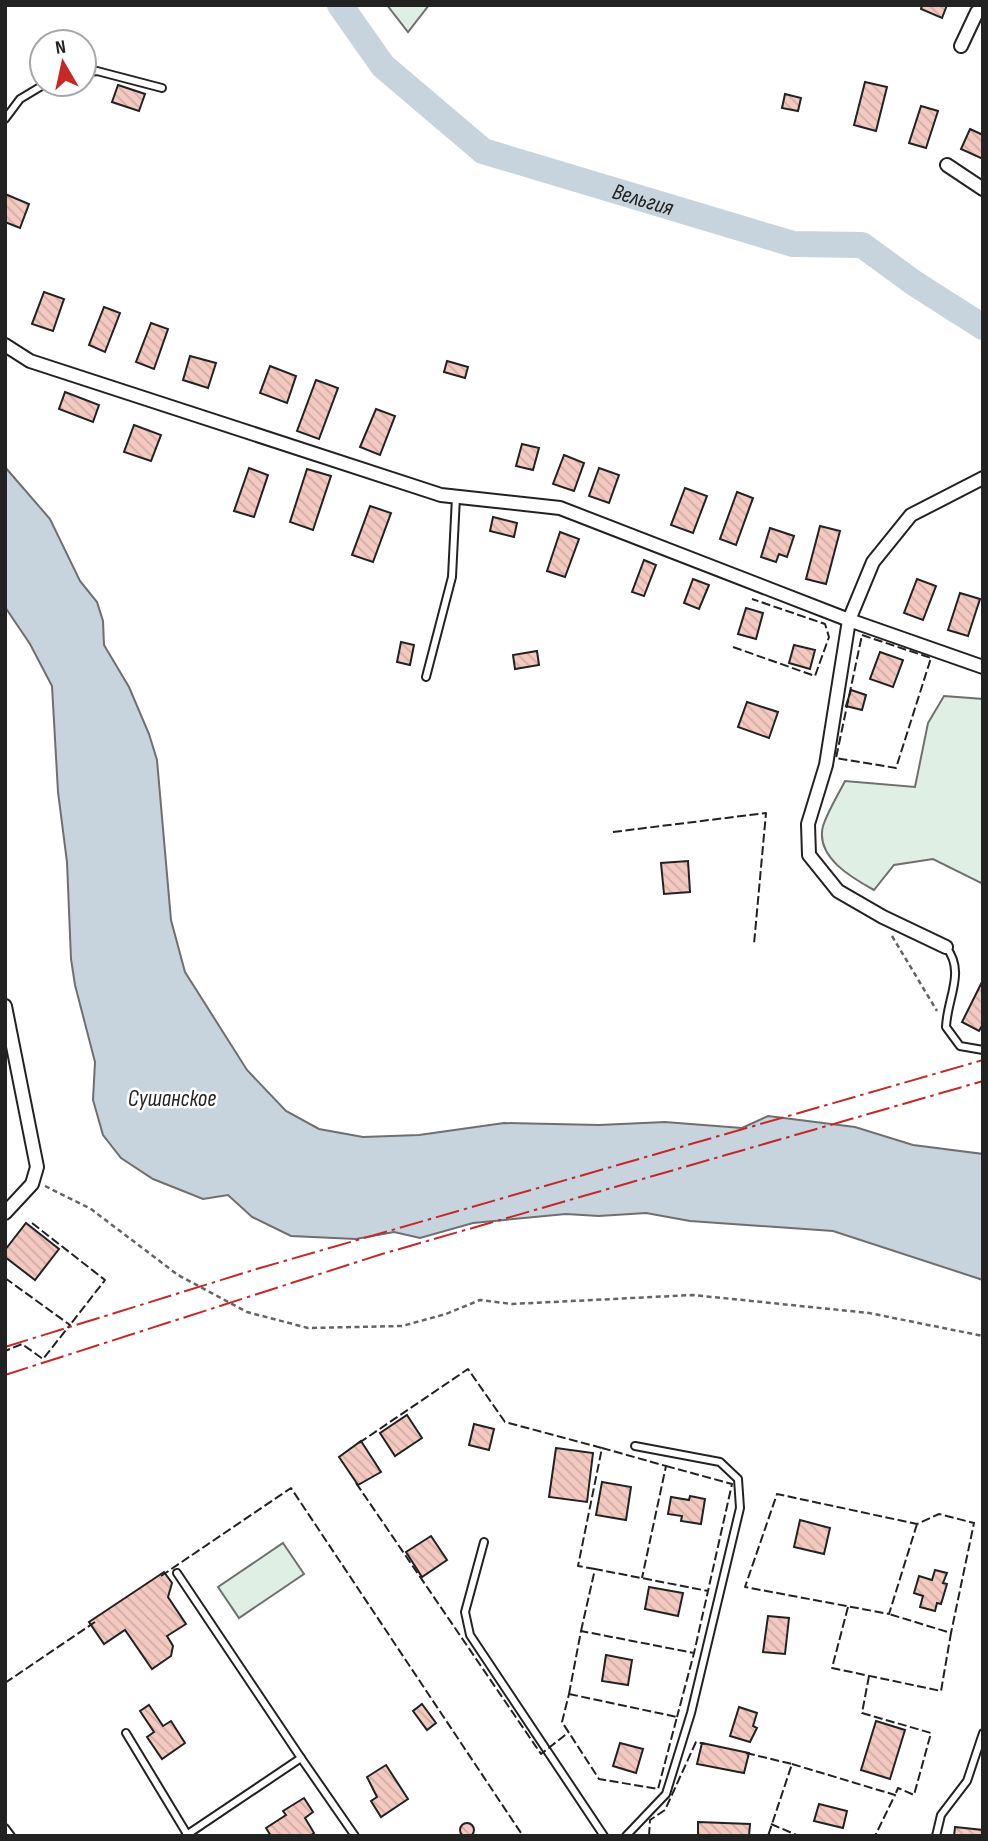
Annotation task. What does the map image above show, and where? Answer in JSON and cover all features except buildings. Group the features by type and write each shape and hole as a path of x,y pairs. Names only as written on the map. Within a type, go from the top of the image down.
{"street":[{"path":"961,46 977,12 983,10"},
{"path":"947,165 983,190"},
{"path":"5,345 30,361 441,495 559,508 849,620 983,667"},
{"path":"946,947 883,917 838,891 810,855 808,824 825,765 849,620 873,562 911,515 983,478"},
{"path":"5,1006 37,1167 33,1181 6,1211"}],"lane":[{"path":"98,71 162,88"},
{"path":"5,119 20,99 28,94"},
{"path":"426,677 452,577 456,497"},
{"path":"946,947 955,958 957,979 946,1027 960,1046 983,1050"},
{"path":"626,1836 666,1794 691,1713 740,1508 738,1479 720,1462 635,1446"},
{"path":"484,1542 465,1612 470,1635 604,1836"},
{"path":"177,1573 355,1836"},
{"path":"126,1733 186,1835 301,1758"},
{"path":"936,1836 941,1815 967,1781 983,1733"},
{"path":"5,1828 11,1836"}],"path":[{"path":"883,917 946,1027"},
{"path":"33,1181 91,1209 178,1275 247,1312 308,1328 402,1326 446,1314 480,1300 512,1304 693,1295 869,1313 983,1336"}],"green space":[{"path":"387,5 429,5 408,32"},
{"path":"944,696 983,699 983,884 933,859 894,865 874,890 846,873 830,857 824,847 823,826 845,781 915,787 928,723"},
{"path":"283,1543 304,1574 239,1618 218,1587"}],"water":[{"name":"Сушанское","path":"5,467 50,519 80,581 97,602 103,621 104,645 129,687 149,734 157,760 171,920 185,972 247,1070 286,1111 319,1129 363,1137 419,1135 504,1123 599,1125 665,1122 742,1128 768,1116 855,1127 913,1145 983,1154 983,1280 833,1231 690,1221 646,1213 599,1216 566,1214 473,1223 420,1238 394,1232 356,1239 291,1236 252,1217 228,1195 203,1199 153,1179 121,1158 103,1135 93,1100 95,1062 71,959 67,862 58,792 52,686 30,644 5,607"}],"waterway":[{"name":"Вельгия","path":"340,5 383,66 483,151 793,244 862,245 914,283 983,327"}],"fence":[{"path":"733,647 815,676 829,637 825,624 752,599"},
{"path":"862,635 931,658 896,768 836,758 862,635"},
{"path":"613,832 766,813 754,944"},
{"path":"32,1223 105,1280 70,1325"},
{"path":"5,1278 70,1325 43,1359 22,1344 5,1351"},
{"path":"359,1443 468,1369 505,1422 602,1448"},
{"path":"595,1569 578,1566 602,1448 666,1466 642,1578"},
{"path":"666,1466 732,1484 708,1591"},
{"path":"356,1483 541,1754 569,1732"},
{"path":"161,1576 291,1488 523,1836"},
{"path":"917,1524 889,1614 745,1587 777,1494 917,1524 939,1514 974,1523 951,1633"},
{"path":"581,1631 595,1569 708,1591 694,1653"},
{"path":"848,1607 832,1668 941,1691 951,1633 889,1614"},
{"path":"5,1683 95,1622"},
{"path":"569,1694 581,1631 694,1653 677,1717"},
{"path":"869,1676 862,1713 931,1733 914,1795 898,1788 895,1795"},
{"path":"569,1694 677,1717 658,1789 599,1779 562,1722 569,1694"},
{"path":"649,1836 650,1820 665,1810 696,1742 705,1744"},
{"path":"746,1753 792,1764 768,1836"},
{"path":"792,1764 895,1795 875,1836"},
{"path":"771,1824 799,1836"}],"power":[{"path":"5,1347 260,1268 983,1060"},
{"path":"5,1375 382,1254 983,1081"}]}
